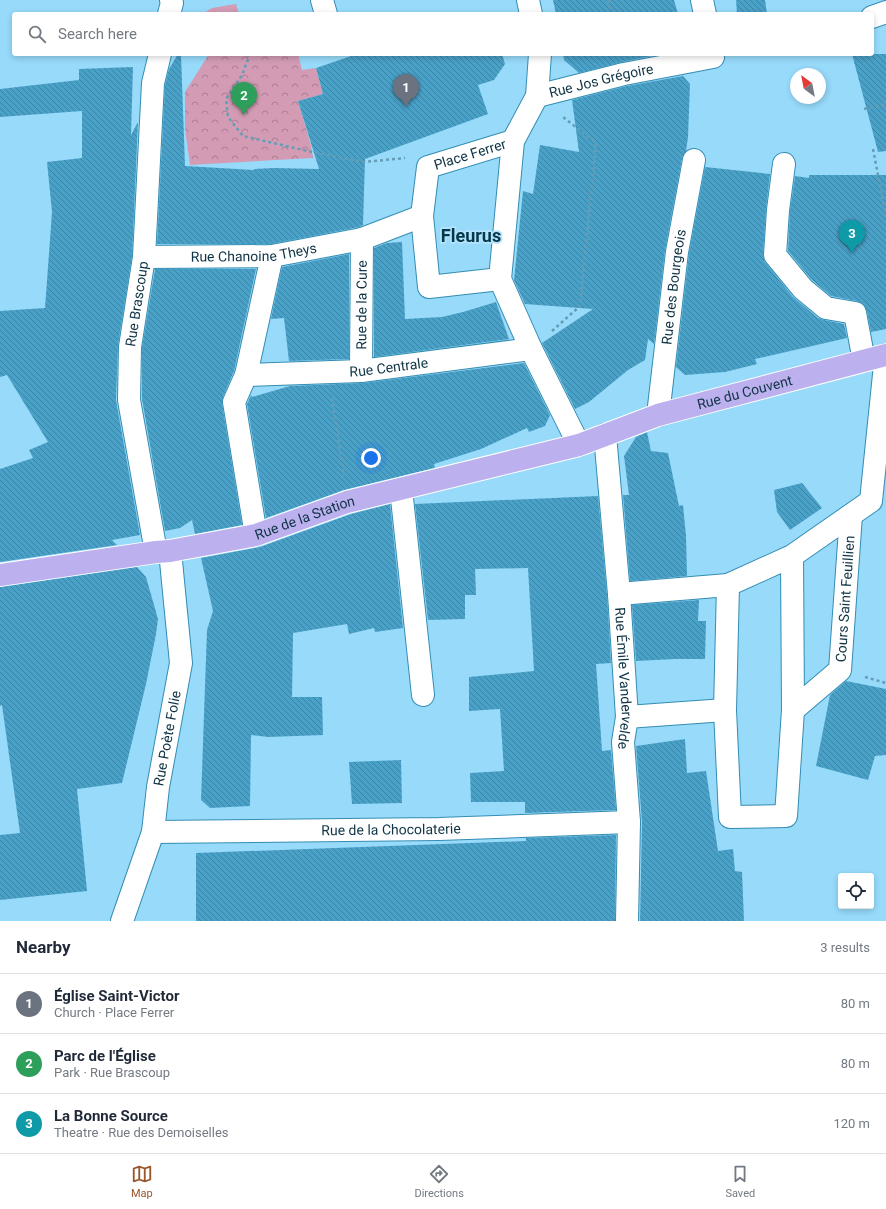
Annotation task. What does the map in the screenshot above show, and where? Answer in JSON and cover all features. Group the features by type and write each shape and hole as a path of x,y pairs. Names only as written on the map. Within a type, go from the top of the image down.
{"main road":[{"name":"Rue du Couvent","path":"604,435 658,415 886,355"},
{"name":"Rue de la Station","path":"0,576 256,535 347,502 579,444 604,435"}],"street":[{"path":"322,0 325,12"},
{"path":"528,0 531,12"},
{"path":"702,0 705,12"},
{"path":"874,15 886,12"},
{"name":"Rue Brascoup","path":"160,56 153,83 144,257 130,347 129,400 163,551"},
{"name":"Place Ferrer","path":"540,56 536,96 513,141 500,279 530,349 579,444"},
{"name":"Rue Jos Grégoire","path":"536,96 624,74 711,59"},
{"name":"Place Ferrer","path":"500,279 429,287 422,216 428,167 513,141"},
{"name":"Rue des Bourgeois","path":"658,415 677,252 694,160"},
{"path":"784,164 778,210 775,255 803,289 826,308 855,313 864,361"},
{"path":"362,239 422,216"},
{"name":"Rue Chanoine Theys","path":"144,257 272,256 362,239"},
{"name":"Rue de la Cure","path":"361,372 362,239"},
{"path":"256,535 234,402 246,375 272,256"},
{"name":"Rue Centrale","path":"246,375 361,372 530,349"},
{"name":"Cours Saint Feuillien","path":"619,594 728,585 792,556 871,501 886,355"},
{"name":"Rue Émile Vandervelde","path":"604,435 619,594 627,717 623,742 629,822 627,921"},
{"path":"401,489 423,694"},
{"name":"Cours Saint Feuillien","path":"793,710 840,670 851,515"},
{"name":"Rue Poète Folie","path":"122,921 153,832 158,787 181,663 163,551"},
{"path":"728,585 725,710 730,817 786,816 793,710 792,556"},
{"path":"627,717 725,710"},
{"name":"Rue de la Chocolaterie","path":"153,832 439,828 629,822"}],"path":[{"path":"608,0 611,12"},
{"path":"248,56 242,75 226,99 228,117 243,136 364,162 411,157 428,167"},
{"path":"530,349 580,306 596,143 536,96"},
{"path":"864,109 886,104"},
{"path":"872,149 886,217"},
{"path":"329,372 347,502"}],"green space":[{"path":"236,4 238,12 205,12 212,8"},
{"path":"208,56 298,56 302,70 316,68 323,94 298,101 311,145 313,158 190,165 185,129 185,92"}],"building":[{"path":"553,0 674,0 677,12 556,12"},
{"path":"736,0 765,0 767,12 737,12"},
{"path":"874,54 886,54 886,151 878,152 853,56 874,56"},
{"path":"177,56 181,56 185,166 254,170 274,168 319,169 298,101 323,94 316,68 351,56 503,56 505,64 494,80 478,85 488,114 365,159 363,225 271,244 157,244 165,85 169,69"},
{"path":"563,56 652,56 579,73 564,60"},
{"path":"133,67 131,135 138,122 132,256 118,345 116,400 140,535 112,540 117,545 0,562 0,469 33,458 29,450 48,442 7,375 0,377 0,311 45,308 52,212 47,162 82,158 82,111 0,117 0,89 79,80 79,69"},
{"path":"683,76 690,84 688,137 686,151 682,158 665,250 654,344 648,339 645,360 628,370 589,402 575,409 542,343 593,309 525,304 514,280 523,191 533,194 540,145 579,152 572,100 627,86"},
{"path":"705,167 770,174 763,254 765,262 793,297 818,318 844,324 847,338 755,359 757,364 725,372 685,375 676,367 689,254"},
{"path":"809,175 886,175 886,329 871,332 867,311 863,304 857,301 831,296 812,280 788,251 790,211 795,176 809,178"},
{"path":"402,242 405,319 442,317 496,302 509,339 374,357 374,248 387,243"},
{"path":"349,254 349,359 289,361 284,318 271,319 282,267"},
{"path":"155,269 256,269 234,371 223,397 222,404 242,525 195,534 192,520 180,528 165,531 142,399 142,348"},
{"path":"524,363 550,415 545,426 529,432 527,428 481,449 434,464 435,468 344,490 266,518 247,404 251,395 252,397 290,386 363,383"},
{"path":"647,432 651,451 668,453 679,506 683,505 686,536 687,576 630,581 623,495 629,495 624,456 636,437"},
{"path":"802,483 822,508 790,530 777,512 774,490"},
{"path":"598,496 607,595 611,663 596,664 602,751 611,750 616,810 525,813 525,802 471,802 470,773 504,771 500,709 469,711 469,677 534,671 528,568 475,569 476,595 465,595 465,619 428,620 415,504"},
{"path":"390,504 403,628 375,632 374,628 349,634 347,624 293,633 292,697 322,697 323,735 268,737 251,735 250,806 210,808 201,800 207,630 213,611 201,558 260,547 351,514"},
{"path":"137,567 146,577 158,619 156,634 146,684 122,783 77,789 87,891 0,900 0,835 20,833 2,705 0,706 0,587"},
{"path":"699,600 698,621 706,621 705,659 636,661 632,605"},
{"path":"846,681 886,689 886,755 875,756 868,780 816,766 830,695"},
{"path":"685,739 687,773 706,771 718,851 733,849 735,871 742,872 744,921 640,921 642,822 636,746"},
{"path":"401,760 402,803 352,804 349,762"},
{"path":"616,835 615,921 196,921 196,853 526,841 526,838"}],"place":[{"name":"Église Saint-Victor","path":"406,107"},
{"name":"Parc de l'Église","path":"244,115"},
{"name":"La Bonne Source","path":"852,253"}],"district":[{"name":"Fleurus","path":"471,235"}]}
